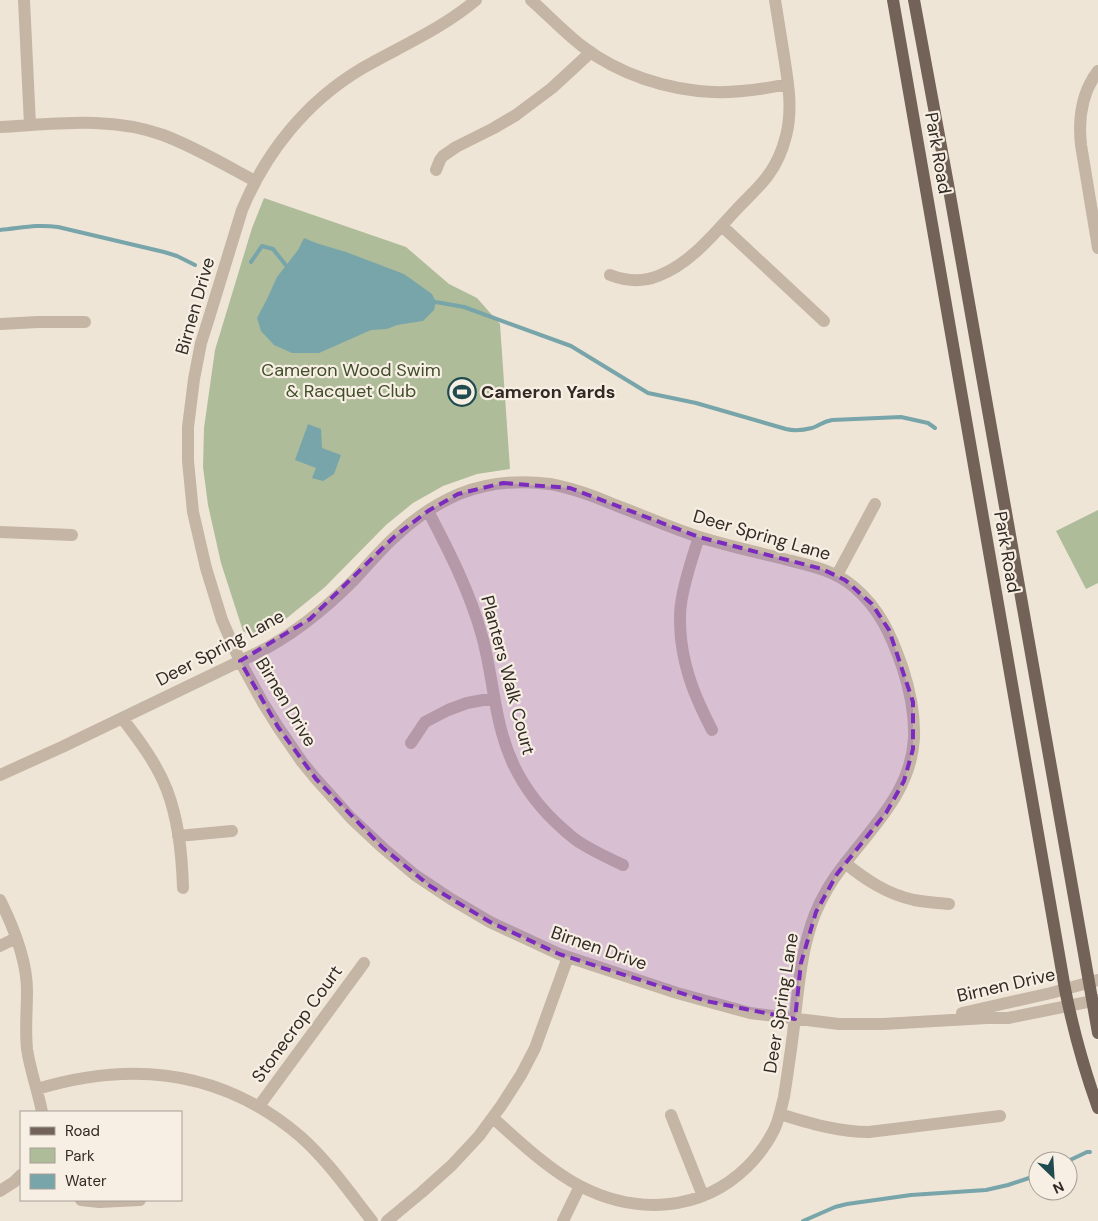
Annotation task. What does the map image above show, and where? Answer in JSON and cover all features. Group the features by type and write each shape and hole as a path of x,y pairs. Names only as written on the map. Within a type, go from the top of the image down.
{"main road":[{"name":"Park Road","path":"893,0 1066,989 1086,1074 1098,1108"},
{"name":"Park Road","path":"914,0 1093,981 1098,1033"}],"street":[{"path":"24,0 30,125"},
{"name":"Birnen Drive","path":"476,0 446,21 359,70 320,99 298,120 263,166 247,197 237,224 202,343 194,379 188,427 188,461 193,512 206,568 222,620 240,661 263,703 302,762 336,802 383,848 430,886 482,918 559,954 706,1001 750,1013 838,1024 883,1024 1008,1018 1095,1000"},
{"path":"531,0 591,52 628,73 654,82 706,92 761,89 788,84"},
{"path":"610,274 630,280 644,280 669,271 686,260 722,226 762,183 775,164 784,144 790,100 775,0"},
{"path":"436,170 443,156 516,115 552,88 591,52"},
{"path":"1098,70 1090,82 1084,98 1079,129 1080,145 1098,248"},
{"path":"0,126 94,122 135,127 162,135 188,146 255,181"},
{"path":"722,226 824,321"},
{"path":"0,324 86,322"},
{"name":"Deer Spring Lane","path":"0,775 262,651 282,639 325,607 353,581 394,536 413,521 458,494 480,487 503,483 547,484 570,488 699,537 822,568 838,575 857,589 872,604 889,630 909,686 914,714 913,749 904,781 886,813 837,874 816,912 808,935 802,963 784,1097 774,1130 763,1148 739,1174 721,1187 703,1196 681,1202 649,1205 608,1197 580,1186 531,1151 493,1118"},
{"path":"838,575 875,504"},
{"name":"Planters Walk Court","path":"428,511 453,559 469,596 486,650 494,698 507,749 516,771 539,806 548,816 577,841 623,865"},
{"path":"0,532 72,535"},
{"path":"699,537 686,576 681,603 680,627 683,654 690,682 698,704 712,730"},
{"path":"411,743 425,722 467,703 494,698"},
{"path":"122,718 150,758 166,788 173,809 178,836 182,860 183,888"},
{"path":"178,836 232,831"},
{"path":"845,863 862,877 892,893 914,900 949,904"},
{"path":"0,900 10,919 25,967 27,1048 42,1111"},
{"path":"0,946 16,938"},
{"path":"387,1221 452,1165 493,1118 521,1075 535,1048 568,957"},
{"name":"Stonecrop Court","path":"259,1106 364,963"},
{"name":"Birnen Drive","path":"922,1022 1042,995 1093,981"},
{"path":"37,1089 75,1079 132,1073 179,1077 207,1084 234,1094 275,1116 313,1149 372,1221"},
{"path":"780,1114 833,1129 863,1132 1000,1116"},
{"path":"671,1116 703,1196"},
{"path":"0,1191 20,1176"},
{"path":"563,1221 580,1186"},
{"path":"86,1201 120,1201"}],"highlighted area":[{"path":"503,483 570,488 699,537 822,569 845,580 872,604 889,630 913,702 913,749 904,781 886,813 837,874 816,912 801,963 795,1019 706,1001 559,954 490,922 430,886 383,848 316,779 278,727 240,661 310,619 395,536 428,511 458,494"}],"green space":[{"name":"Cameron Wood Swim & Racquet Club","path":"264,198 406,247 449,284 477,298 500,324 510,469 477,474 443,486 413,503 386,525 325,587 287,618 258,636 251,636 243,631 221,563 208,505 203,467 204,428 215,350 252,228"},
{"path":"1098,510 1098,583 1086,589 1056,531"}],"water":[{"path":"304,238 404,274 432,294 436,302 434,310 423,321 397,325 387,329 371,330 319,353 292,353 274,345 261,331 257,318 277,277 298,250"},
{"path":"308,424 321,429 322,448 341,455 334,474 323,481 312,478 316,468 295,460"}],"waterway":[{"path":"0,230 36,226 58,227 164,252 195,265"},
{"path":"251,262 262,246 273,249 289,269"},
{"path":"430,301 464,307 571,346 648,393 696,403 786,429 809,429 832,420 901,417 928,423 935,428"},
{"path":"1078,1156 1090,1152"},
{"path":"803,1221 835,1207 847,1204 911,1195 986,1190 1028,1178"}],"place":[{"name":"Cameron Yards","path":"462,392"}]}
